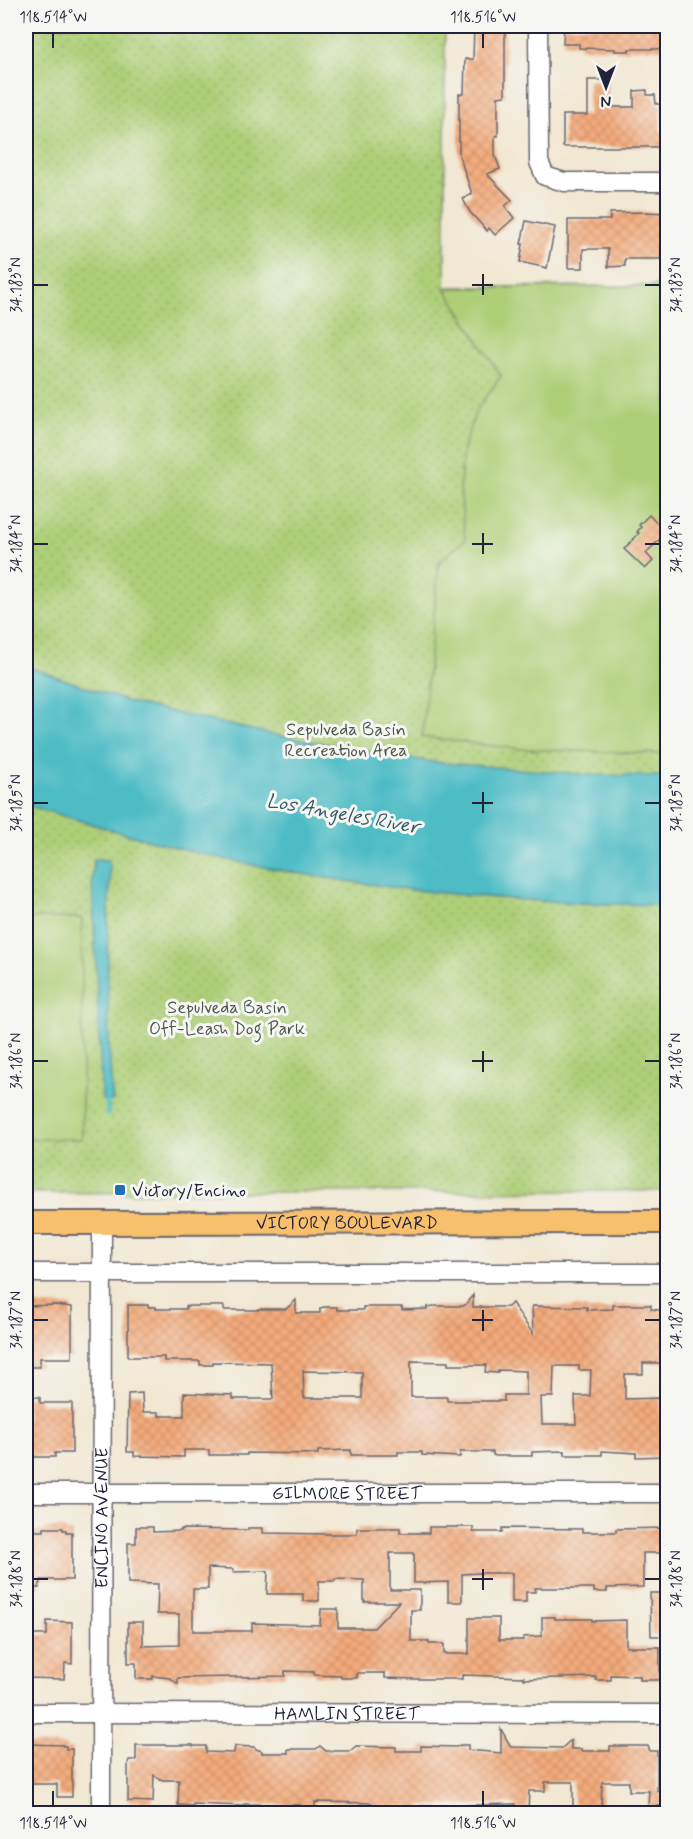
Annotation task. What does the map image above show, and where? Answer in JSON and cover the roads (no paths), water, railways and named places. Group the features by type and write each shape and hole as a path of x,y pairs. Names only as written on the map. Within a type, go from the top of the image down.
{"main road":[{"name":"VICTORY BOULEVARD","path":"26,1223 668,1222"}],"street":[{"path":"538,26 539,162 545,176 564,182 668,182"},
{"name":"ENCINO AVENUE","path":"102,1223 102,1814"},
{"path":"26,1273 668,1273"},
{"name":"GILMORE STREET","path":"26,1493 668,1493"},
{"name":"HAMLIN STREET","path":"26,1713 668,1714"}],"water":[{"name":"Los Angeles River","path":"26,666 132,703 280,736 433,762 592,775 667,776 667,905 513,899 359,883 258,866 199,853 26,805"},
{"path":"94,859 109,860 108,1011 113,1101 102,1100 92,880"}],"waterway":[{"path":"107,1096 108,1114"}],"place":[{"name":"Victory/Encino","path":"120,1190"}],"park label":[{"name":"Sepulveda Basin Recreation Area","path":"346,739"},
{"name":"Sepulveda Basin Off-Leash Dog Park","path":"227,1017"}]}
